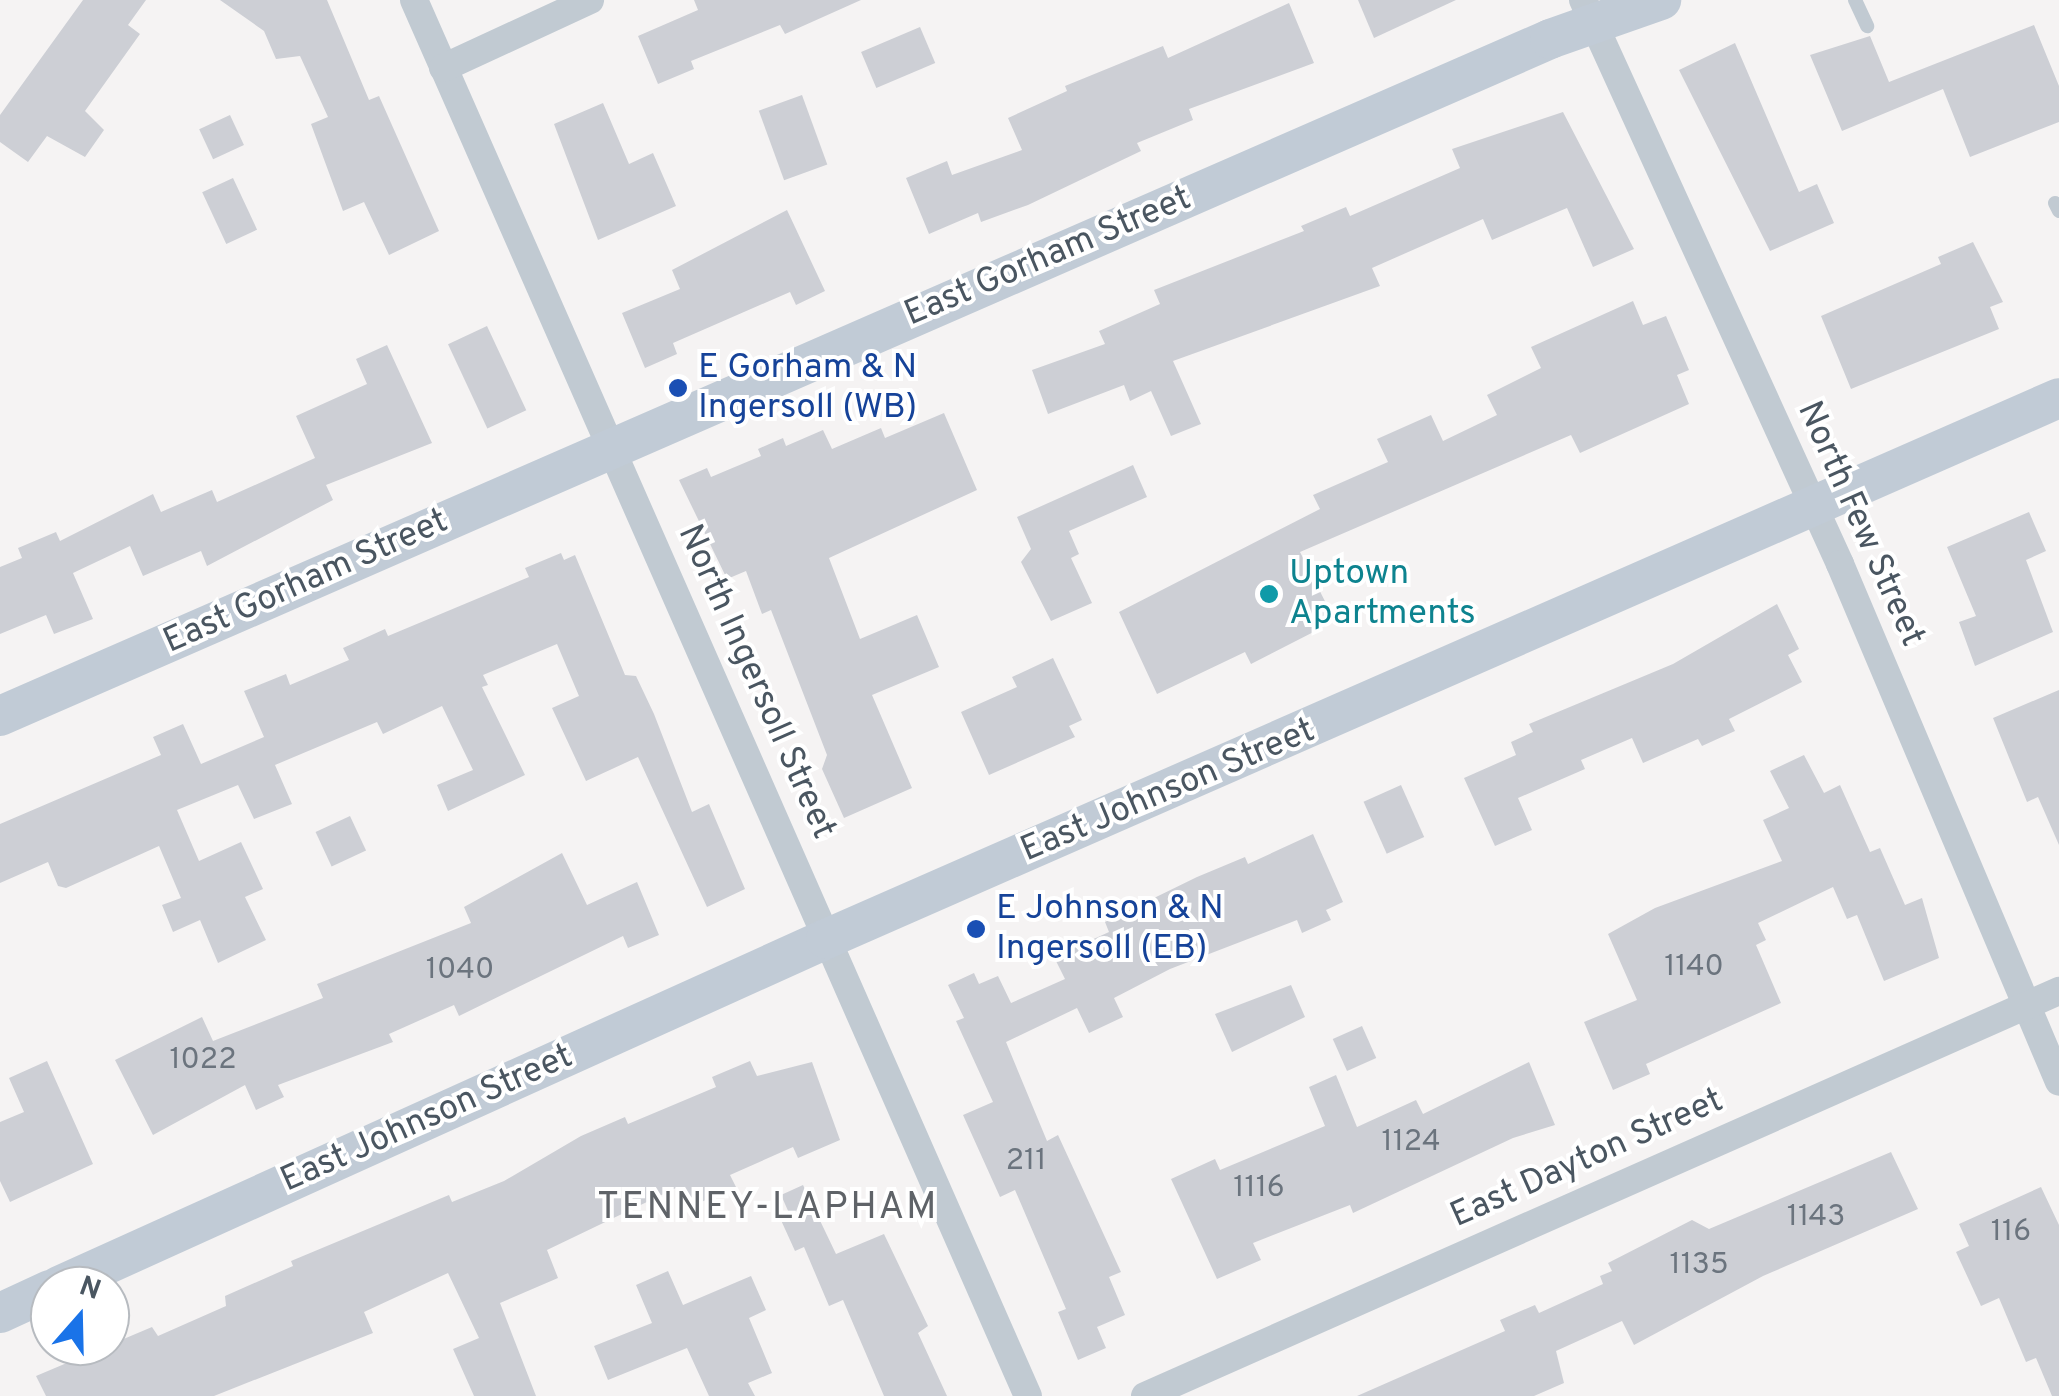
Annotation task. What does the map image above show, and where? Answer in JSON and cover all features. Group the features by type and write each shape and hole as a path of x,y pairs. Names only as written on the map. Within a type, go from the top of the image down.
{"main road":[{"name":"East Gorham Street","path":"0,716 1587,10 1661,0"},
{"name":"East Johnson Street","path":"103,1266 826,939 2059,398"},
{"path":"0,1312 30,1299"}],"street":[{"name":"North Ingersoll Street","path":"414,0 1028,1396"},
{"path":"443,68 590,0"},
{"name":"North Few Street","path":"1587,10 1814,508 2059,1082"},
{"name":"East Dayton Street","path":"1145,1396 2059,991"}],"lane":[{"path":"1855,0 1867,26"}],"building":[{"path":"83,0 146,0 128,25 140,34 85,111 104,130 85,157 47,136 28,162 0,142 0,115"},
{"path":"220,0 327,0 369,100 379,96 439,231 389,255 364,202 343,211 311,124 328,117 300,56 276,59 264,31"},
{"path":"694,0 861,0 785,34 780,25 691,61 694,69 658,84 638,36 698,10"},
{"path":"1358,0 1456,0 1374,38"},
{"path":"1289,3 1314,63 1189,109 1193,120 1137,143 1141,151 1028,205 981,222 978,213 929,234 906,178 947,161 952,175 1022,150 1008,118 1067,91 1065,86 1163,46 1168,58"},
{"path":"2034,25 2059,86 2059,122 1970,157 1943,89 1842,131 1810,55 1870,36 1889,82"},
{"path":"920,27 935,63 876,88 861,52"},
{"path":"1735,43 1799,192 1817,184 1834,223 1770,251 1679,70"},
{"path":"802,95 827,165 784,180 759,111"},
{"path":"603,103 629,164 653,153 676,206 598,240 554,124"},
{"path":"1563,112 1634,249 1593,267 1567,208 1492,240 1483,219 1372,268 1380,286 1173,361 1201,424 1171,436 1151,391 1130,401 1124,385 1048,414 1032,370 1105,344 1099,331 1160,304 1154,290 1304,231 1301,226 1346,207 1350,216 1460,168 1452,149"},
{"path":"230,115 244,145 213,159 199,129"},
{"path":"233,178 257,230 226,244 202,192"},
{"path":"787,210 825,291 796,305 790,292 673,343 677,354 645,368 622,313 680,289 672,270"},
{"path":"1973,242 2003,302 1990,307 1999,329 1851,389 1821,316 1941,264 1938,257"},
{"path":"1633,301 1643,325 1666,316 1689,370 1677,375 1689,404 1580,453 1571,435 1300,552 1335,621 1251,664 1245,652 1157,694 1119,612 1320,509 1313,495 1388,462 1377,439 1431,415 1443,441 1497,415 1487,395 1541,368 1531,347"},
{"path":"487,326 526,410 487,428 448,344"},
{"path":"387,345 432,443 326,485 333,500 207,566 201,551 143,576 130,546 73,573 93,619 54,634 46,615 0,634 0,567 22,558 18,548 56,532 60,541 153,494 161,512 212,490 217,502 315,458 296,416 367,384 356,359"},
{"path":"944,413 977,490 829,558 860,639 917,615 939,667 872,695 912,788 844,818 822,769 827,755 771,610 762,614 746,571 727,579 679,480 707,468 711,477 761,456 758,449 783,438 786,446 823,430 832,449 881,428 885,438"},
{"path":"1133,465 1147,497 1069,531 1079,554 1071,558 1092,603 1051,621 1021,562 1031,549 1017,517"},
{"path":"2029,512 2046,551 2026,560 2053,632 1975,666 1959,622 1976,616 1947,547"},
{"path":"561,553 564,560 575,555 625,675 636,676 654,714 692,812 709,804 745,889 707,907 638,757 586,781 552,708 579,696 557,644 483,675 488,685 482,687 525,775 448,811 437,785 473,770 442,706 383,734 377,722 275,765 292,804 254,819 238,785 177,810 199,861 241,842 263,889 245,897 266,940 218,963 200,920 173,932 162,905 181,898 159,846 66,888 58,886 48,862 0,883 0,824 161,755 153,737 183,724 201,764 264,737 244,691 286,674 290,685 349,660 343,648 385,629 388,636 529,577 525,568"},
{"path":"1777,604 1799,649 1788,655 1802,682 1729,719 1735,731 1702,746 1698,739 1643,763 1632,738 1581,760 1585,769 1518,798 1532,830 1495,846 1464,778 1516,755 1511,742 1533,732 1529,724 1673,664"},
{"path":"1053,658 1082,720 1069,726 1075,737 989,775 961,712 1017,687 1012,677"},
{"path":"2059,690 2059,845 2038,797 2027,802 1993,718"},
{"path":"1804,755 1824,793 1840,785 1870,852 1880,848 1905,905 1922,898 1939,958 1884,981 1857,915 1847,919 1833,887 1758,923 1766,940 1756,945 1781,1003 1646,1064 1650,1074 1613,1090 1584,1022 1637,1000 1608,934 1655,908 1782,861 1763,820 1789,808 1770,771"},
{"path":"1401,785 1424,837 1387,854 1364,802"},
{"path":"350,816 366,850 332,866 316,832"},
{"path":"1313,834 1343,902 1326,910 1331,920 1302,933 1297,920 1170,969 1114,998 1123,1017 1089,1033 1077,1008 1006,1042 1047,1141 1058,1135 1121,1272 1109,1277 1125,1315 1097,1327 1106,1348 1078,1360 1058,1312 1066,1309 1015,1190 1000,1197 963,1115 993,1102 956,1021 964,1018 948,985 974,973 979,984 998,976 1011,1003 1065,979 1054,957 1109,932 1105,922 1197,877 1245,857 1248,864"},
{"path":"562,853 587,905 637,882 659,935 628,948 623,936 459,1016 454,1005 389,1034 393,1042 278,1085 284,1097 256,1110 245,1085 153,1135 115,1060 202,1017 213,1041 323,998 317,984 471,923 464,907"},
{"path":"1291,985 1305,1017 1232,1052 1215,1014"},
{"path":"1362,1026 1376,1058 1347,1071 1333,1039"},
{"path":"47,1061 93,1164 10,1202 0,1181 0,1122 24,1112 9,1078"},
{"path":"750,1061 757,1076 812,1062 840,1140 798,1158 793,1147 730,1175 736,1187 685,1209 676,1188 547,1250 558,1278 500,1303 536,1396 474,1396 453,1349 479,1338 448,1273 364,1312 373,1333 214,1396 46,1396 36,1376 60,1366 130,1366 130,1336 152,1327 158,1336 226,1306 225,1296 293,1266 291,1261 449,1195 452,1202 504,1181 581,1136 625,1117 628,1124 716,1087 712,1077"},
{"path":"1529,1062 1555,1125 1513,1138 1353,1213 1350,1205 1253,1243 1261,1260 1217,1279 1171,1179 1215,1159 1220,1170 1325,1126 1309,1087 1336,1075 1357,1127 1416,1100 1423,1114"},
{"path":"1891,1152 1918,1209 1763,1276 1634,1345 1622,1321 1556,1351 1564,1383 1534,1396 1357,1396 1505,1331 1500,1320 1535,1305 1539,1313 1603,1284 1600,1276 1612,1271 1608,1263 1692,1220 1709,1229"},
{"path":"803,1185 836,1254 884,1234 928,1326 918,1333 947,1396 884,1396 843,1300 829,1306 804,1247 795,1251 780,1218 789,1213 781,1195"},
{"path":"2041,1187 2059,1225 2059,1396 2052,1396 2036,1358 2026,1362 1999,1298 1981,1306 1956,1252 1969,1246 1959,1224"},
{"path":"668,1271 683,1305 751,1276 766,1310 749,1318 772,1373 748,1383 755,1396 709,1396 687,1348 608,1380 594,1346 652,1323 636,1285"}],"place":[{"name":"E Gorham & N Ingersoll (WB)","path":"678,388"},
{"name":"Uptown Apartments","path":"1269,594"},
{"name":"E Johnson & N Ingersoll (EB)","path":"976,929"}],"district":[{"name":"TENNEY-LAPHAM","path":"768,1209"}]}
